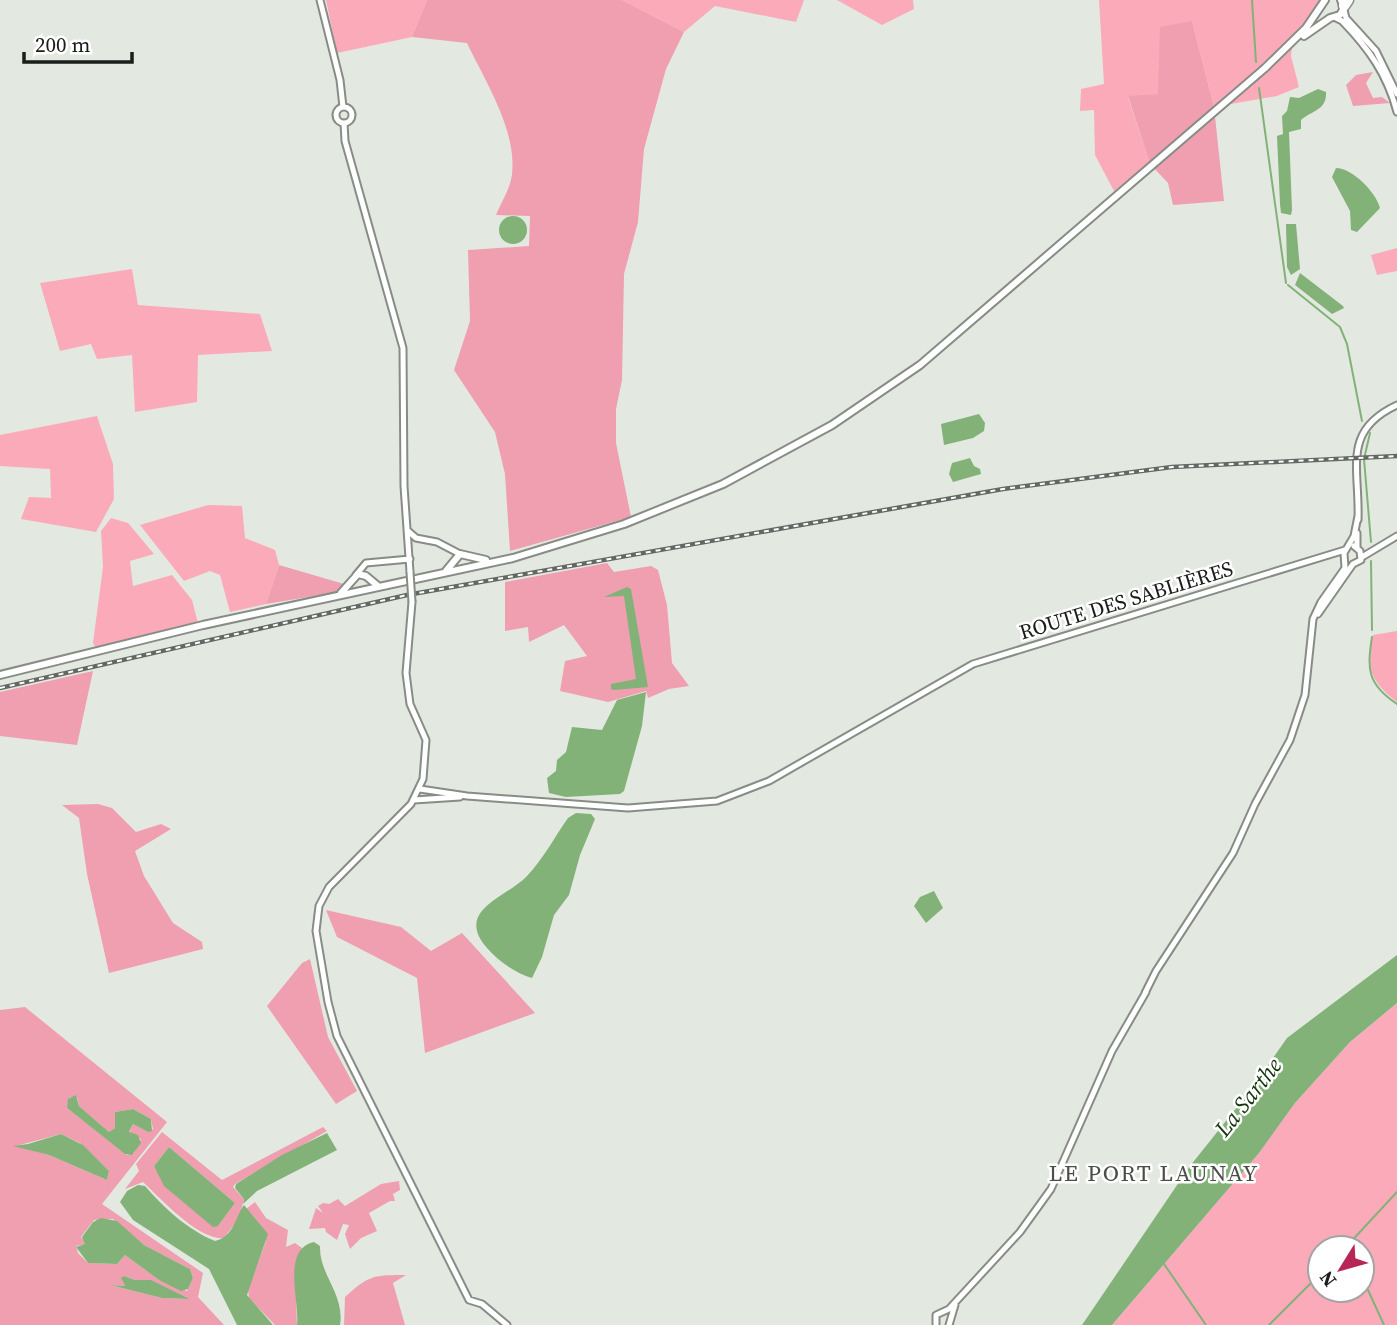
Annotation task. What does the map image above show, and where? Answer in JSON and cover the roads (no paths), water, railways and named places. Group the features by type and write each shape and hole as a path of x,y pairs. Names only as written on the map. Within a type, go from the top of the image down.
{"main road":[{"path":"292,606 460,570 624,524 698,495 775,457 859,408 957,335 1280,54 1306,28 1323,2 1333,18"},
{"path":"1280,54 1333,18 1344,4"},
{"path":"446,571 457,558 470,556 483,560 527,553"},
{"path":"470,556 470,567"},
{"path":"457,558 460,570"},
{"path":"0,676 341,593 356,575 368,578 378,586"},
{"path":"362,591 368,578"},
{"path":"352,583 362,591"}],"street":[{"path":"320,0 340,80 343,107"},
{"path":"1344,4 1346,18 1377,53 1397,94"},
{"path":"1333,18 1343,21 1376,59 1388,82 1397,112"},
{"path":"343,107 338,110 336,117 344,123"},
{"path":"343,107 348,108 352,115 344,123 345,141 403,348 412,602 406,673 410,704 425,740 426,765 417,795 329,887 317,913 318,952 332,1022 469,1300 482,1304 507,1325"},
{"path":"1360,552 1360,439 1373,419 1397,405"},
{"path":"935,1323 938,1313 944,1312 1020,1232 1051,1189 1112,1051 1159,968 1233,853 1295,730 1305,695 1312,626 1348,555 1358,516"},
{"path":"408,531 416,538 437,541 457,558"},
{"path":"1348,555 1397,536"},
{"path":"410,549 416,538"},
{"path":"1348,555 1360,552"},
{"name":"ROUTE DES SABLIÈRES","path":"467,796 628,808 717,801 769,781 944,677 983,660 1319,558 1348,555"},
{"path":"356,575 361,567 369,564 410,559"},
{"path":"368,578 369,564"},
{"path":"417,795 467,796"},
{"path":"417,795 433,801 467,796"},
{"path":"949,1321 963,1290"},
{"path":"944,1312 949,1321"}],"water":[{"path":"1318,89 1326,92 1322,106 1301,120 1301,129 1289,132 1292,210 1291,215 1281,213 1277,136 1283,134 1282,116 1287,111 1290,97 1299,98"},
{"path":"1336,168 1349,172 1362,182 1374,195 1380,208 1357,232 1351,230 1350,211 1332,177"},
{"path":"513,216 523,220 527,230 523,240 513,244 503,240 499,230 503,220"},
{"path":"1286,224 1296,224 1300,269 1291,275 1287,267"},
{"path":"1300,273 1344,308 1332,314 1295,285"},
{"path":"979,414 985,423 984,431 973,438 944,445 941,424"},
{"path":"970,458 981,474 953,482 949,474 952,463"},
{"path":"627,587 631,589 648,687 614,690 611,689 611,684 636,679 624,596 604,597"},
{"path":"646,692 642,726 624,791 620,794 566,797 549,793 547,778 556,771 557,760 566,752 572,727 602,730 617,700"},
{"path":"576,813 591,814 595,819 580,855 569,895 554,915 542,957 532,978 513,970 491,953 478,935 476,924 487,906 527,876 568,818"},
{"path":"934,891 943,908 926,923 914,906 920,897"},
{"name":"La Sarthe","path":"1397,955 1397,1003 1350,1042 1295,1103 1259,1153 1112,1325 1082,1325 1190,1166 1250,1091 1287,1038"},
{"path":"76,1095 79,1106 109,1132 115,1128 115,1112 133,1109 151,1119 152,1131 148,1132 133,1124 129,1132 138,1135 141,1143 132,1155 125,1154 67,1108 68,1099"},
{"path":"327,1133 337,1150 257,1191 243,1204 244,1199 235,1188 236,1184 282,1155"},
{"path":"61,1134 83,1145 109,1171 107,1180 49,1155 13,1146"},
{"path":"169,1147 235,1203 218,1226 213,1227 164,1186 154,1166"},
{"path":"138,1185 145,1186 186,1225 215,1241 226,1235 244,1205 268,1234 247,1295 273,1325 237,1325 209,1269 133,1220 120,1202 127,1191"},
{"path":"101,1218 117,1221 144,1245 190,1269 193,1278 188,1289 181,1291 159,1280 125,1255 117,1264 88,1263 76,1247 85,1244 82,1237 93,1222"},
{"path":"314,1242 320,1246 323,1266 336,1294 341,1314 340,1325 297,1325 295,1265 304,1247"},
{"path":"124,1276 135,1280 151,1280 190,1299 162,1298 110,1285 125,1286 121,1278"}],"waterway":[{"path":"1252,0 1256,62"},
{"path":"1259,88 1286,283"},
{"path":"1288,285 1340,327 1347,344 1362,421"},
{"path":"1370,433 1364,459 1371,542"},
{"path":"1371,561 1372,630"},
{"path":"1372,637 1371,675 1380,690 1397,704"},
{"path":"1358,1234 1397,1192"},
{"path":"1164,1264 1206,1325"},
{"path":"1269,1325 1306,1288"},
{"path":"1374,1304 1384,1325"}],"railway":[{"path":"0,688 407,595 1003,489 1172,467 1397,456"}],"district":[{"name":"LE PORT LAUNAY","path":"1154,1173"}]}
